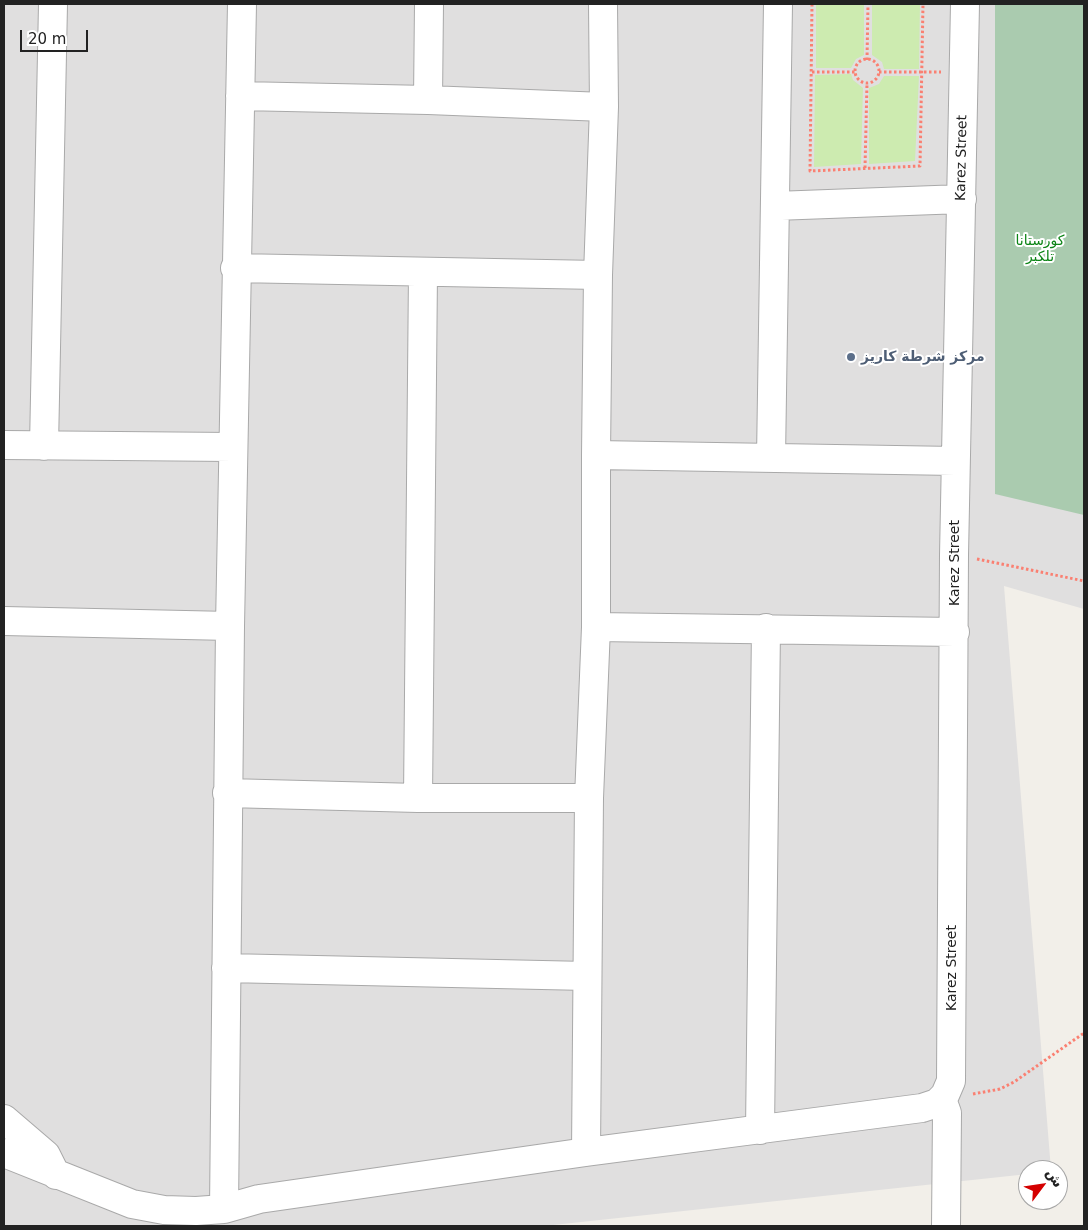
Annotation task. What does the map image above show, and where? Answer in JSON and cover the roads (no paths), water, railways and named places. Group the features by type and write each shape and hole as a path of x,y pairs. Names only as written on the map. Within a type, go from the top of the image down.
{"street":[{"path":"44,446 53,4"},
{"path":"224,1209 232,447 242,4"},
{"path":"428,100 430,4"},
{"path":"586,1152 589,798 596,627 598,276 604,107 603,4"},
{"path":"771,458 778,4"},
{"name":"Karez Street","path":"937,1099 952,1081 955,461 965,4"},
{"path":"240,96 428,100 604,107"},
{"path":"775,206 962,200"},
{"path":"235,268 598,276"},
{"path":"418,798 424,272"},
{"path":"4,445 232,447"},
{"path":"596,455 955,461"},
{"path":"4,621 230,626"},
{"path":"596,627 955,632"},
{"path":"760,1130 766,628"},
{"path":"227,793 418,798 589,798"},
{"path":"226,968 588,976"},
{"path":"4,1153 132,1204 164,1210 196,1211 224,1209 259,1199 586,1152 760,1130 937,1099 947,1113 946,1226"},
{"path":"4,1119 46,1155 56,1175"}],"place":[{"name":"مركز شرطة كاريز","path":"851,357"}],"park label":[{"name":"كورستانا تلكبر","path":"1040,250"}]}
